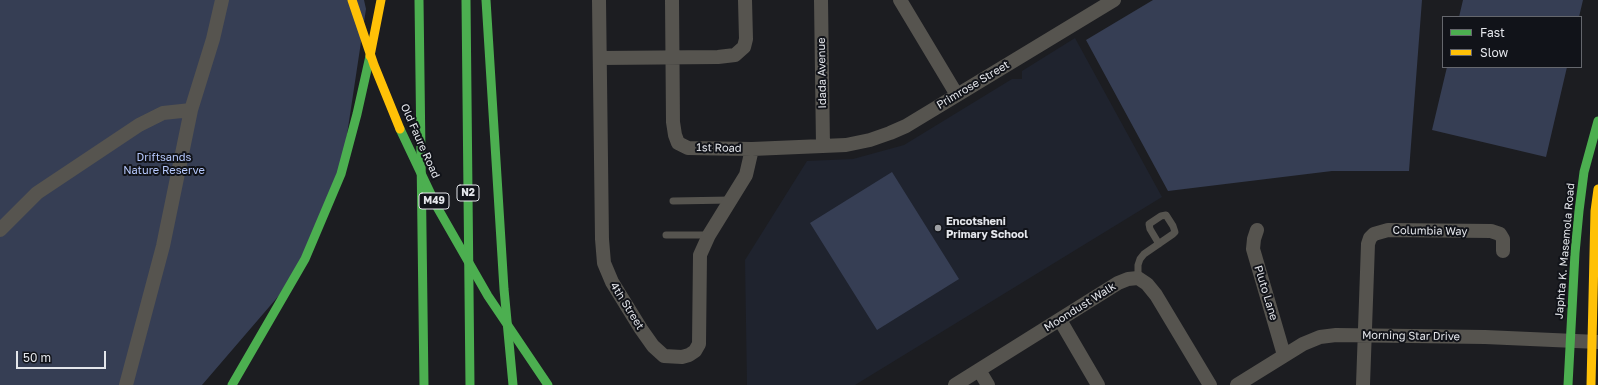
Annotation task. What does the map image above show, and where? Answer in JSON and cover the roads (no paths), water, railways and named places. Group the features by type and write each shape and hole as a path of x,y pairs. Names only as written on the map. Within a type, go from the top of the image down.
{"main road":[{"name":"Old Faure Road","path":"352,0 374,65 397,122 437,207 488,296 548,385"},
{"path":"232,385 305,259 341,174 359,107 381,0"},
{"path":"419,0 424,385"},
{"name":"N2","path":"466,0 470,385"},
{"path":"486,0 504,289 513,385"},
{"name":"Japhta K. Masemola Road","path":"1568,385 1575,253 1579,211 1584,172 1598,121"},
{"path":"1591,385 1595,342 1596,211 1598,189"},
{"path":"232,367 262,331"}],"street":[{"path":"126,385 163,246 192,110 213,39 222,0"},
{"name":"4th Street","path":"599,0 602,239 604,263 612,282 641,329 653,346 664,356 682,357 689,355 695,351 699,344 700,255 709,235 746,176 752,149"},
{"name":"1st Road","path":"672,0 673,122 675,135 678,142 688,148 752,149 823,146"},
{"path":"600,58 728,56 740,51 744,47 746,39 746,0"},
{"name":"Idada Avenue","path":"821,0 823,146"},
{"path":"900,0 957,95"},
{"name":"Primrose Street","path":"823,146 870,140 906,126 1114,0"},
{"path":"0,230 37,193 139,125 163,113 192,110"},
{"name":"Pluto Lane","path":"1257,230 1253,249 1284,355"},
{"name":"Columbia Way","path":"1365,335 1368,244 1370,238 1374,234 1388,230 1491,231 1500,234 1503,239 1503,250"},
{"path":"1138,278 1148,284 1156,295 1210,385"},
{"name":"Moondust Walk","path":"954,385 1118,283 1128,279 1138,278"},
{"path":"1060,320 1097,385"},
{"name":"Morning Star Drive","path":"1237,385 1303,344 1320,337 1336,335 1570,340 1595,342"},
{"path":"1363,385 1365,335"},
{"path":"979,370 988,385"}],"lane":[{"path":"673,201 731,200"},
{"path":"666,235 709,235"},
{"path":"1138,278 1140,259 1144,254 1159,244"}],"place":[{"name":"Encotsheni Primary School","path":"938,228"}],"park label":[{"name":"Driftsands Nature Reserve","path":"164,164"}]}
